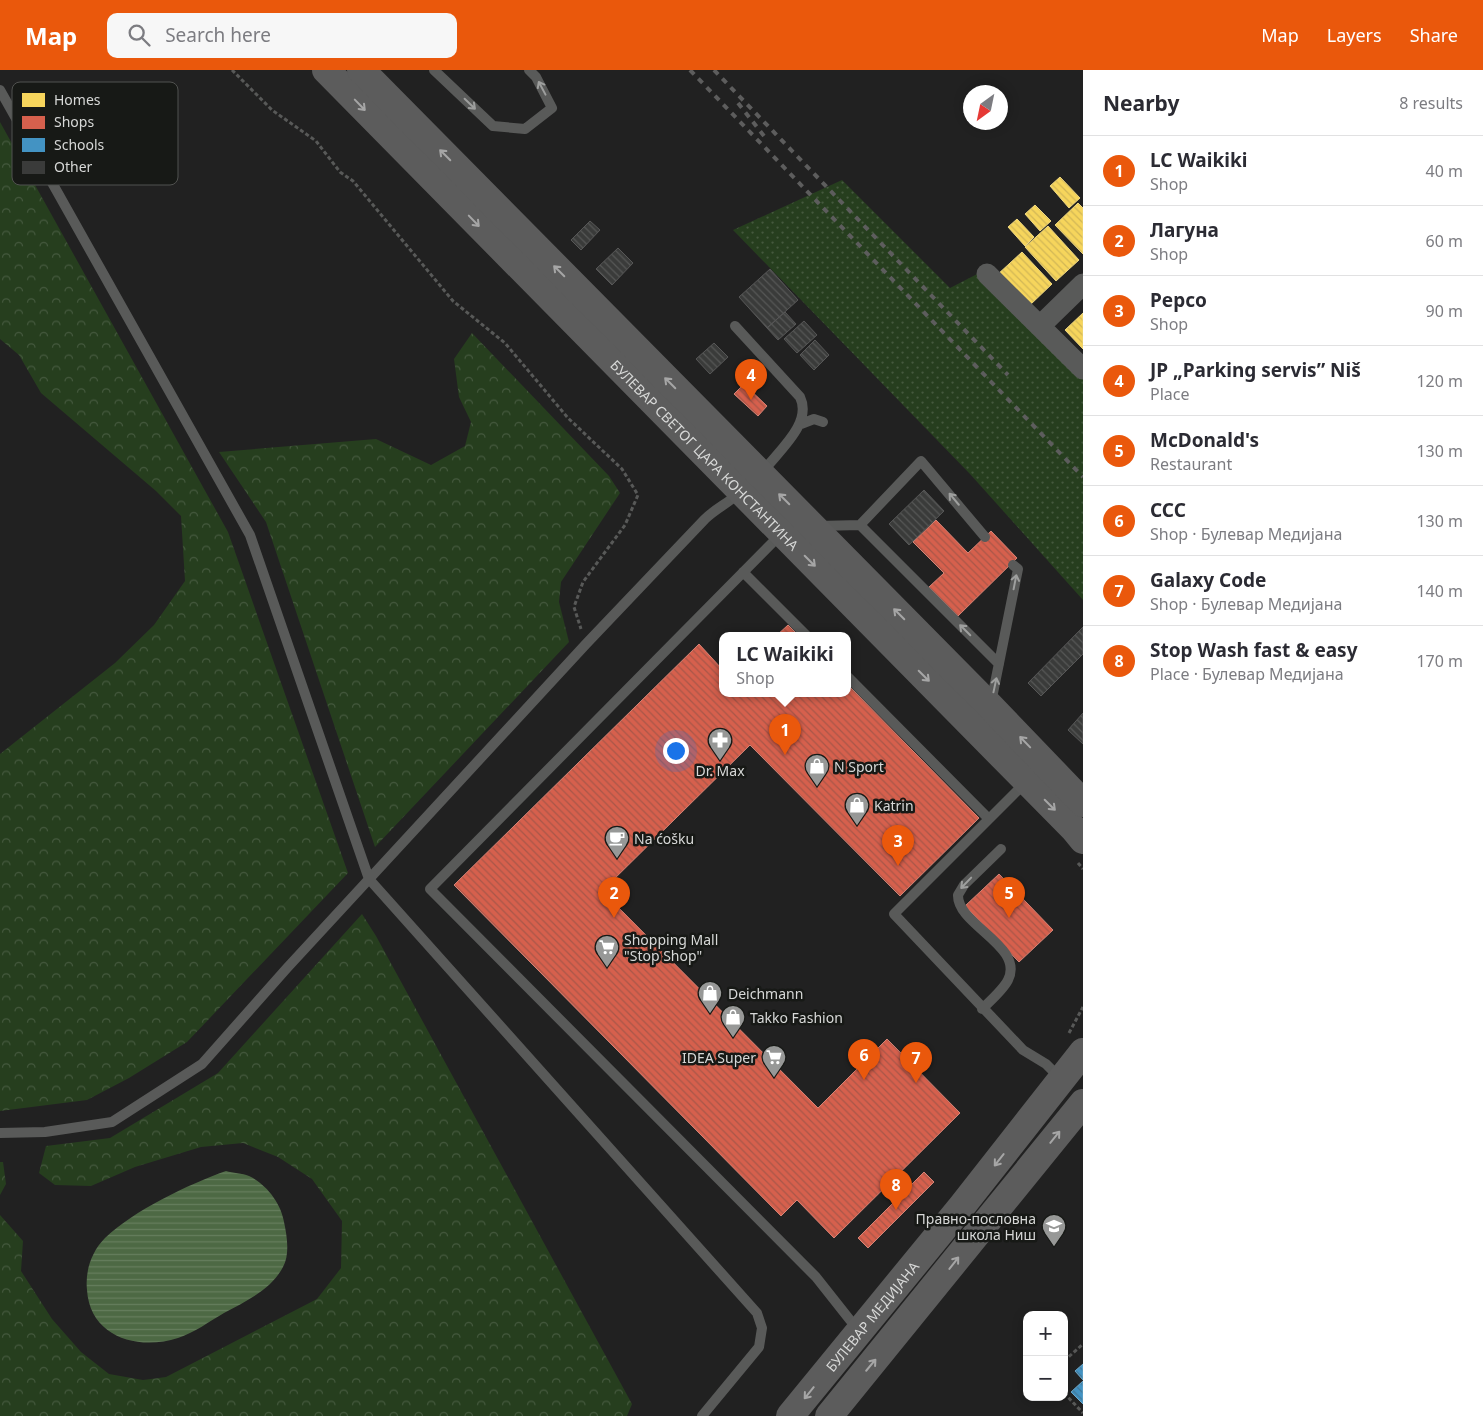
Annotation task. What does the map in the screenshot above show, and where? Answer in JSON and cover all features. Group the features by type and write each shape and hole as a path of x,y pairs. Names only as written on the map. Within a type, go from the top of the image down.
{"main road":[{"name":"БУЛЕВАР СВЕТОГ ЦАРА КОНСТАНТИНА","path":"326,70 750,483 812,526 1083,803"},
{"name":"БУЛЕВАР СВЕТОГ ЦАРА КОНСТАНТИНА","path":"361,70 750,483 782,533 1074,828 1083,840"},
{"name":"БУЛЕВАР МЕДИЈАНА","path":"790,1416 1083,1052"},
{"path":"829,1416 1083,1103"}],"street":[{"path":"987,274 1083,370"},
{"path":"1040,326 1083,284"}],"lane":[{"path":"434,70 493,126 525,129 552,108 536,77 529,70"},
{"path":"0,90 12,111"},
{"path":"53,185 250,535 369,879 757,1313 762,1328 759,1347 702,1416"},
{"path":"735,326 800,397 804,410 801,424"},
{"path":"0,1134 44,1132 112,1122 202,1064 369,879 586,644 705,519 717,507 731,502 801,424 814,419 823,422"},
{"path":"812,526 860,525 921,461 985,537"},
{"path":"860,525 999,664"},
{"path":"782,533 430,889 816,1277 850,1320 862,1328"},
{"path":"990,706 1018,569 1013,565"},
{"path":"743,572 803,632"},
{"path":"851,680 989,819"},
{"path":"1026,781 894,914 982,1009 1023,1050 1046,1064 1062,1080"},
{"path":"982,1009 1008,981 1009,965 1006,955 962,908 958,900 962,887 1001,849"}],"path":[{"path":"232,70 272,110 316,141 340,172 353,181 453,301 505,343 568,418 622,469 638,495 626,524 583,582 574,607 586,644"},
{"path":"1073,1026 1083,1007"},
{"path":"1068,1357 1083,1344"},
{"path":"1068,1397 1083,1413"}],"green space":[{"path":"0,122 12,144 12,185 35,185 228,532 348,873 187,1042 129,1078 87,1100 0,1111 0,754 115,663 154,625 185,581 181,516 156,491 41,393 19,355 0,339"},
{"path":"842,180 950,288 983,271 1083,374 1083,600 970,474 733,230"},
{"path":"472,333 609,476 620,493 561,582 559,602 569,642 375,847 266,522 219,452 376,439 431,465 465,446 471,422 459,397 454,359"},
{"path":"362,914 376,936 632,1404 627,1416 0,1416 0,1215 23,1241 21,1271 52,1319 81,1352 109,1374 143,1380 166,1377 317,1299 341,1268 342,1221 312,1179 278,1157 243,1143 201,1147 135,1167 91,1186 55,1185 39,1173 46,1146 110,1138 218,1073"},
{"path":"0,1162 3,1162 6,1184 0,1195"}],"shaded area":[{"path":"226,1171 255,1179 267,1189 280,1208 287,1239 287,1251 285,1262 278,1275 265,1288 249,1299 196,1330 178,1338 163,1342 147,1343 132,1341 107,1329 97,1319 90,1306 87,1290 88,1269 100,1244 117,1228 146,1208 195,1183"}],"building: Homes":[{"path":"1060,177 1080,198 1069,208 1050,186"},
{"path":"1078,203 1083,208 1083,254 1055,225"},
{"path":"1035,205 1051,221 1040,231 1025,214"},
{"path":"1017,219 1034,237 1025,246 1008,227"},
{"path":"1048,226 1079,260 1056,281 1025,247"},
{"path":"1022,252 1052,284 1030,305 997,275"},
{"path":"1083,313 1083,349 1065,330"}],"building: Shops":[{"path":"744,384 767,406 758,416 734,394"},
{"path":"936,520 968,553 991,531 1017,558 958,616 929,587 944,573 913,542"},
{"path":"788,625 795,632 780,632"},
{"name":"Shopping Mall \"Stop Shop\"","path":"699,644 719,666 719,697 851,697 851,688 979,818 900,896 750,745 602,891 818,1108 887,1039 960,1113 834,1238 797,1200 781,1216 454,885"},
{"path":"999,874 1053,930 1019,962 965,906"},
{"path":"924,1172 934,1182 868,1248 858,1238"}],"building: Schools":[{"path":"1083,1364 1083,1380 1075,1371"},
{"path":"1083,1381 1083,1404 1071,1392"}],"building: Other":[{"path":"590,221 600,230 581,250 571,240"},
{"path":"618,248 633,263 612,285 596,269"},
{"path":"770,269 798,300 767,328 739,297"},
{"path":"785,312 796,324 778,340 767,328"},
{"path":"804,321 817,335 797,353 784,339"},
{"path":"815,340 829,355 814,370 800,355"},
{"path":"714,343 728,357 710,374 696,359"},
{"path":"924,490 944,511 909,545 889,524"},
{"path":"1083,627 1083,654 1041,696 1028,683"},
{"path":"1083,713 1083,744 1068,730"}],"railway":[{"path":"690,70 1083,477"},
{"path":"714,70 1008,375"},
{"path":"738,103 764,136"}],"place":[{"name":"JP „Parking servis” Niš","path":"751,400"},
{"name":"LC Waikiki","path":"785,755"},
{"name":"Dr. Max","path":"720,761"},
{"name":"N Sport","path":"817,787"},
{"name":"Katrin","path":"857,826"},
{"name":"Na ćošku","path":"617,859"},
{"name":"Pepco","path":"898,866"},
{"name":"Лагуна","path":"614,918"},
{"name":"McDonald's","path":"1009,918"},
{"name":"Shopping Mall \"Stop Shop\"","path":"607,968"},
{"name":"Deichmann","path":"710,1014"},
{"name":"Takko Fashion","path":"733,1038"},
{"name":"IDEA Super","path":"774,1078"},
{"name":"CCC","path":"864,1080"},
{"name":"Galaxy Code","path":"916,1083"},
{"name":"Stop Wash fast & easy","path":"896,1210"},
{"name":"Правно-пословна школа Ниш","path":"1054,1247"}]}
